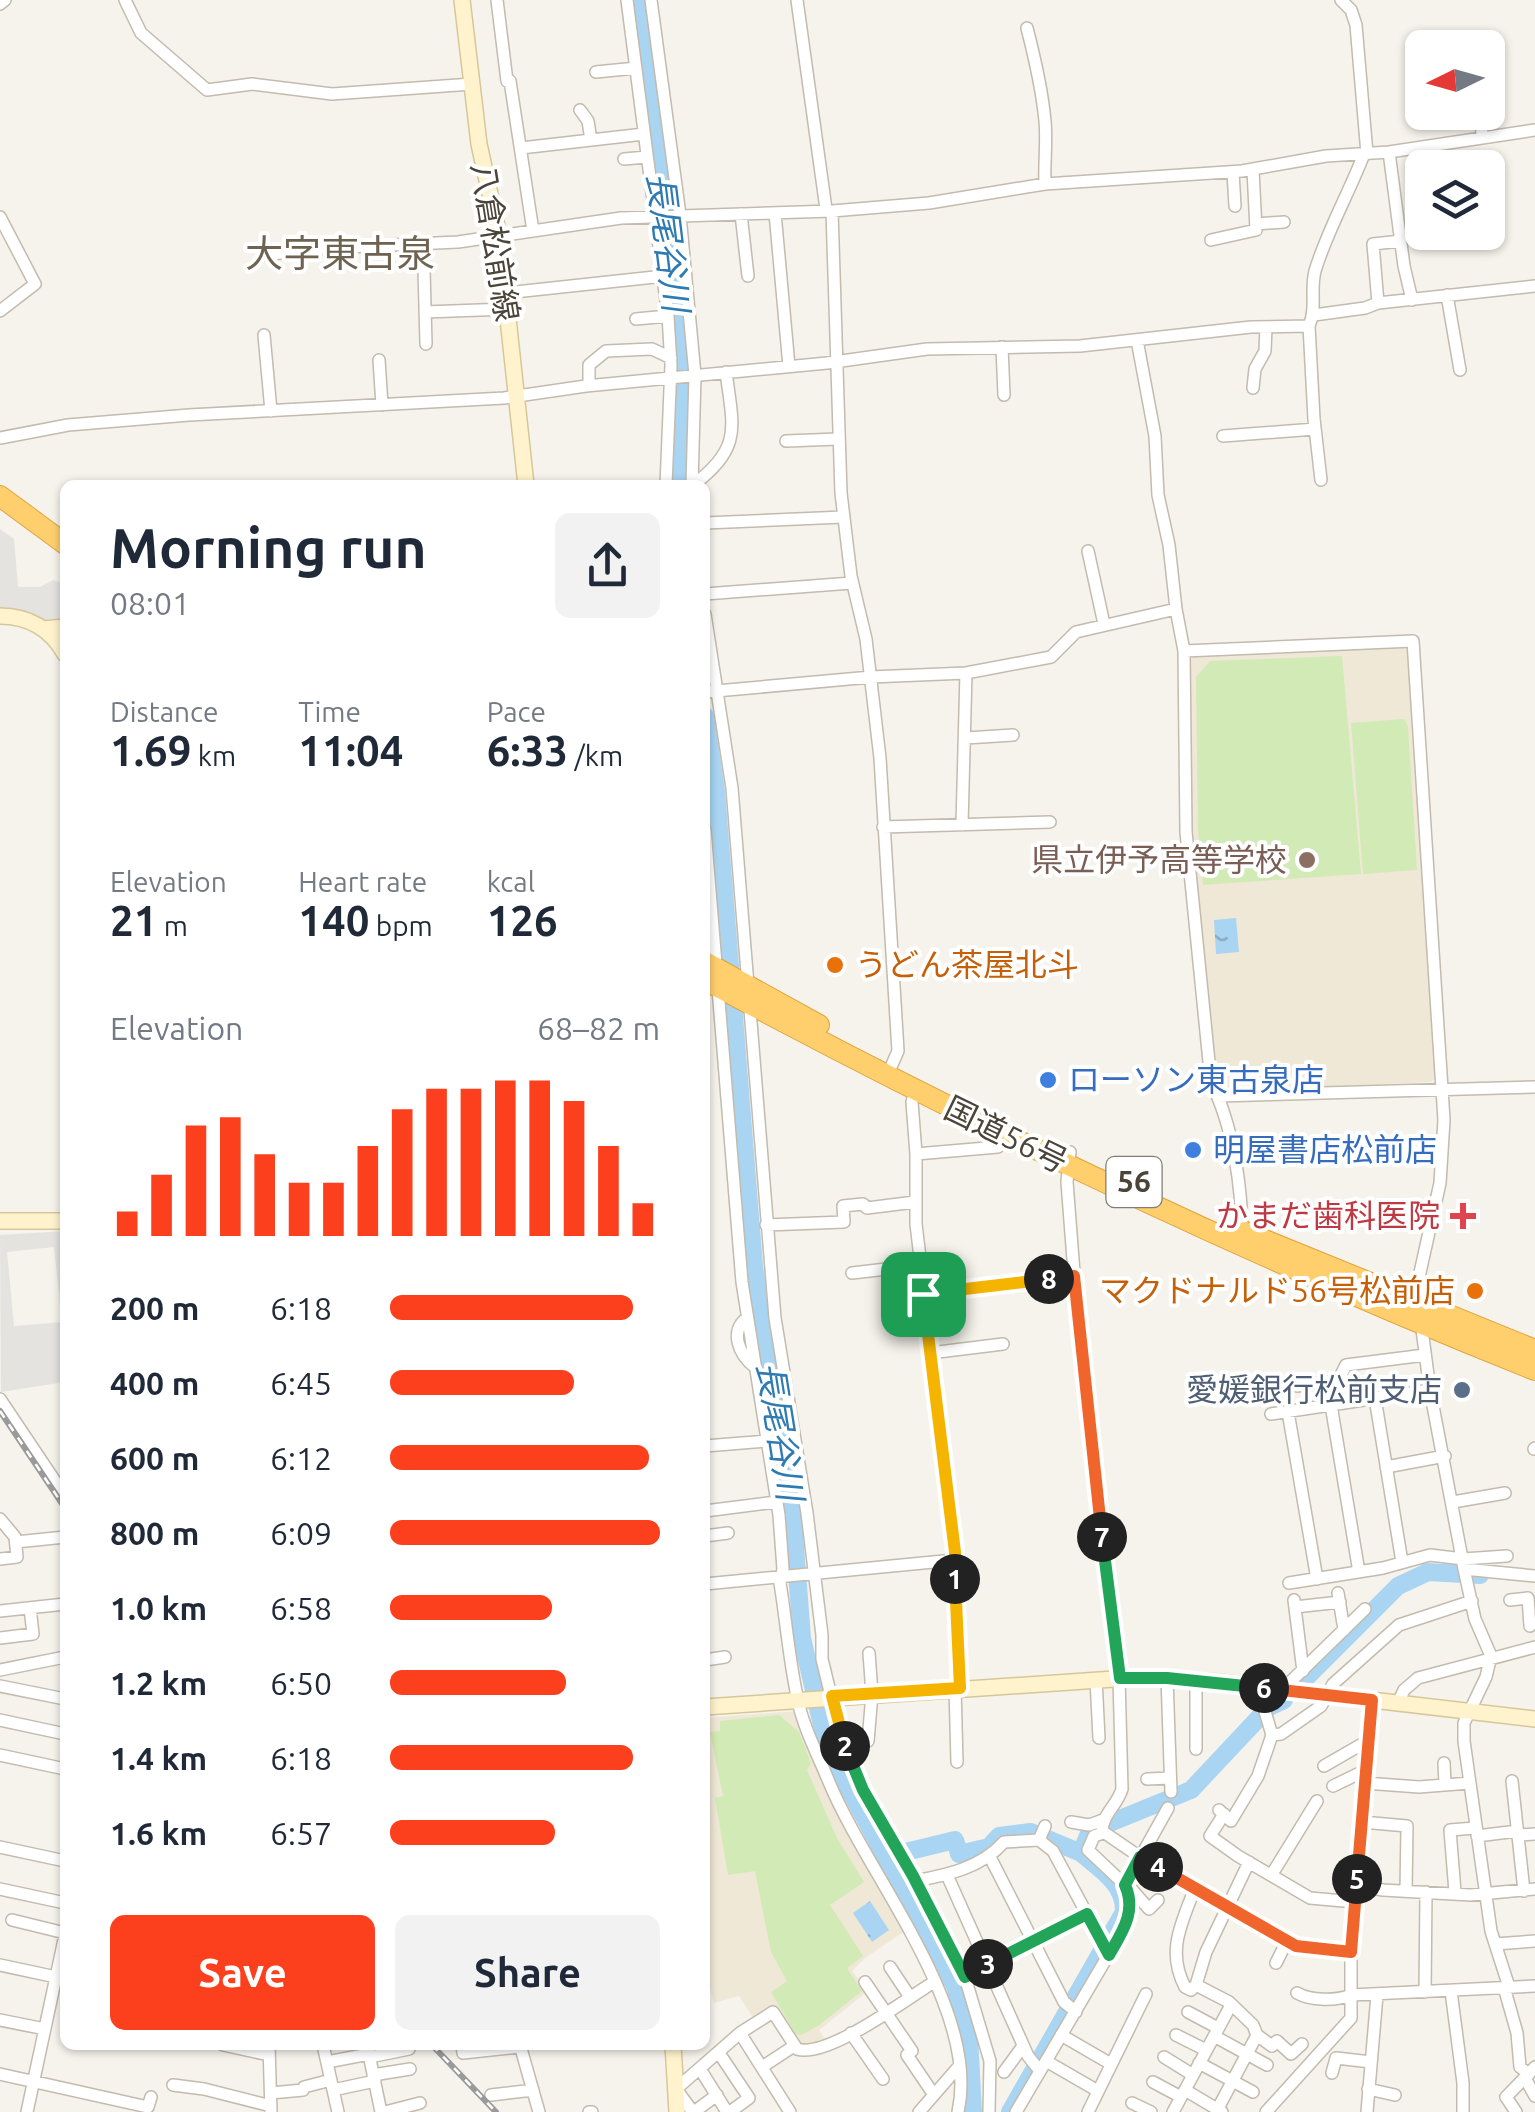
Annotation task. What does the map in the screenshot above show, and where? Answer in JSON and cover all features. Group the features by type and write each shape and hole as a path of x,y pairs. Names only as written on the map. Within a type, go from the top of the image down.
{"highway":[{"path":"0,496 60,540"},
{"path":"0,512 60,555"},
{"name":"国道56号","path":"713,976 1069,1159 1535,1370"},
{"name":"国道56号","path":"890,1070 915,1090 1004,1136 1069,1159"},
{"name":"国道56号","path":"1420,1315 1535,1350"}],"street":[{"path":"126,0 141,33 207,90 252,84 332,94 472,84"},
{"name":"八倉松前線","path":"462,0 480,144 499,235 525,480"},
{"path":"497,0 506,81 510,81 532,230"},
{"path":"627,0 668,316 671,358 666,480"},
{"path":"650,0 679,215 693,375 692,480"},
{"path":"796,0 829,210 843,517 871,677 898,1051 890,1070"},
{"path":"1321,480 1315,428 1314,277 1322,250 1366,154 1356,25 1348,1"},
{"path":"1027,28 1046,125 1046,184"},
{"path":"596,72 636,68"},
{"path":"580,110 588,120 591,140"},
{"path":"1482,130 1482,136"},
{"path":"262,256 326,248 446,243 656,216 829,210 929,202 1046,184 1254,170 1326,156 1389,152 1535,130"},
{"path":"520,148 644,134"},
{"path":"1389,152 1412,300"},
{"path":"624,159 647,157"},
{"path":"1212,240 1256,230 1254,170"},
{"path":"1233,172 1235,206"},
{"path":"775,212 789,366"},
{"path":"741,214 748,276"},
{"path":"0,217 35,284 0,311"},
{"path":"1256,224 1284,222"},
{"path":"1378,303 1373,244 1401,241"},
{"path":"424,270 426,344"},
{"path":"425,312 664,276"},
{"path":"0,438 68,425 516,395 926,349 1080,346 1312,321 1378,303 1535,286"},
{"path":"1447,295 1460,370"},
{"path":"636,319 668,316"},
{"path":"1253,388 1255,369 1265,351 1266,326"},
{"path":"264,335 271,411"},
{"path":"1137,340 1155,436 1158,495 1184,651 1186,832 1211,1082 1224,1110 1237,1170 1242,1238"},
{"path":"1002,347 1004,395"},
{"path":"588,385 589,365 606,352 652,348 671,358"},
{"path":"379,360 382,404"},
{"path":"697,480 730,446 732,422 726,372"},
{"path":"1223,436 1315,428"},
{"path":"786,441 838,439"},
{"path":"710,523 843,517"},
{"path":"1088,551 1104,624"},
{"path":"710,594 852,583"},
{"path":"989,2112 990,2061 965,1977 863,1790 840,1733 822,1658 804,1494 775,1318 732,788 712,692 871,677 966,673 1051,657 1076,632 1176,608"},
{"path":"0,616 20,618 44,629 60,648"},
{"path":"44,629 60,627"},
{"path":"1184,651 1413,641 1442,1088 1436,1216 1417,1286 1430,1390 1464,1564 1491,1656 1464,1730 1476,1832 1520,2067 1530,2073 1535,2096"},
{"path":"962,825 966,673"},
{"path":"966,738 1013,735"},
{"path":"883,827 1050,822"},
{"path":"710,921 748,1318 776,1502 798,1699 843,1813 934,1982 953,2029 960,2065 958,2112"},
{"path":"1218,1096 1535,1087"},
{"path":"915,1090 915,1202 954,1560 957,1762"},
{"path":"916,1154 998,1146 1004,1136"},
{"path":"1069,1159 1080,1362 1120,1678 1122,1789 1088,1850 1148,1909 1158,1900"},
{"path":"766,1225 844,1222 842,1206 864,1204 868,1208 915,1202"},
{"path":"4,1223 60,1220"},
{"path":"852,1273 921,1265"},
{"path":"923,1294 1074,1276"},
{"path":"930,1353 1002,1344"},
{"path":"1297,1386 1338,1381 1346,1365 1425,1355"},
{"path":"1271,1414 1430,1390"},
{"path":"1375,1398 1402,1562"},
{"path":"0,1399 60,1486"},
{"path":"1331,1405 1359,1572"},
{"path":"1288,1412 1318,1579"},
{"path":"710,1446 767,1441"},
{"path":"1386,1467 1444,1456"},
{"path":"1453,1502 1505,1493"},
{"path":"710,1510 776,1502"},
{"path":"0,1519 11,1529 17,1557 0,1559"},
{"path":"710,1535 728,1533"},
{"path":"16,1542 60,1538"},
{"path":"1289,1584 1430,1555 1535,1576"},
{"path":"1464,1564 1507,1556"},
{"path":"710,1583 954,1560"},
{"path":"1303,1671 1294,1603 1339,1597 1344,1630"},
{"path":"1510,1600 1528,1598 1532,1619"},
{"path":"1272,1735 1281,1734 1321,1706 1334,1684 1399,1626 1472,1601"},
{"path":"0,1611 60,1605"},
{"path":"0,1638 33,1634 30,1608"},
{"path":"1282,1690 1365,1609"},
{"path":"1398,1703 1404,1690 1418,1678 1535,1646"},
{"path":"868,1740 872,1694 869,1653"},
{"path":"710,1659 726,1657"},
{"path":"0,1670 60,1658"},
{"path":"1147,1779 1170,1785 1167,1678"},
{"path":"710,1707 1096,1679 1167,1678 1535,1719"},
{"path":"1096,1679 1099,1738"},
{"path":"1196,1680 1196,1749"},
{"path":"0,1686 60,1698"},
{"path":"1266,2112 1349,2024 1351,1952 1372,1700"},
{"path":"1264,1710 1272,1735 1267,1758 1231,1820 1221,1812 1210,1836 1316,1900 1356,1902"},
{"path":"0,1720 60,1733"},
{"path":"1324,1766 1368,1740"},
{"path":"0,1755 60,1767"},
{"path":"1444,1763 1445,1784"},
{"path":"1333,1786 1366,1770"},
{"path":"1357,1878 1372,1888 1406,1891 1486,1894 1530,1890 1512,1781"},
{"path":"1365,1784 1419,1787 1470,1783"},
{"path":"1272,1874 1317,1801"},
{"path":"1019,2111 1039,2067 1062,2036 1072,2009 1129,1920 1131,1903 1126,1884 1168,1808"},
{"path":"1072,1822 1103,1827 1140,1857 1287,1941 1308,1948 1351,1952"},
{"path":"1362,1822 1408,1826 1406,1891"},
{"path":"1455,1892 1450,1830 1535,1834"},
{"path":"915,1882 947,1875 990,1857 1004,1842 1042,1834 1109,1955"},
{"path":"0,1847 60,1860"},
{"path":"990,1857 1072,2009"},
{"path":"1195,1888 1176,1936 1181,1980 1191,1990 1249,1862"},
{"path":"947,1875 1023,2046 1039,2067 1098,2091"},
{"path":"0,1889 60,1902"},
{"path":"1424,1992 1426,1892"},
{"path":"965,1977 1087,1914"},
{"path":"12,1920 60,1933"},
{"path":"1276,1963 1287,1941"},
{"path":"1495,1944 1535,1941"},
{"path":"27,2112 60,1964"},
{"path":"0,1965 56,1977"},
{"path":"890,1967 910,1997"},
{"path":"864,1982 912,2051 907,2055 934,2095"},
{"path":"676,2089 740,2034 773,2012 794,2046 806,2052 830,2045 934,1982"},
{"path":"1196,1985 1231,2005 1272,2046 1277,2041 1291,2054 1302,2044"},
{"path":"1297,1993 1309,1998 1345,1998 1535,1986"},
{"path":"1451,1990 1463,2112"},
{"path":"1088,2112 1146,1994"},
{"path":"1367,2112 1377,1995"},
{"path":"1173,2112 1231,2005"},
{"path":"1188,2012 1268,2065"},
{"path":"0,2020 45,2029"},
{"path":"851,2032 883,2079"},
{"path":"740,2034 790,2112"},
{"path":"1176,2035 1206,2050"},
{"path":"1153,2082 1219,2111 1257,2035"},
{"path":"1062,2036 1110,2064"},
{"path":"762,2067 794,2046"},
{"path":"1004,2072 1023,2046"},
{"path":"269,2050 271,2104"},
{"path":"325,2050 338,2112"},
{"path":"327,2062 369,2052 408,2050"},
{"path":"521,2050 539,2112"},
{"path":"672,2050 677,2112"},
{"path":"369,2052 383,2112 420,2103"},
{"path":"700,2069 729,2112 750,2098 719,2052"},
{"path":"1164,2058 1233,2081 1253,2092"},
{"path":"1332,2073 1336,2058 1372,2062"},
{"path":"919,2112 960,2065"},
{"path":"172,2085 271,2104 304,2087 410,2069"},
{"path":"1516,2112 1506,2096 1530,2073"},
{"path":"0,2074 148,2107 152,2098"},
{"path":"1368,2088 1396,2095"},
{"path":"676,2089 693,2112 717,2096"},
{"path":"491,2095 532,2090"},
{"path":"1132,2103 1150,2112"}],"shaded area":[{"path":"0,529 14,539 18,587 40,587 53,580 60,582 60,643 0,611"},
{"name":"県立伊予高等学校","path":"1402,647 1409,653 1435,1079 1227,1091 1215,1081 1189,832 1189,662 1196,653"},
{"path":"60,1231 60,1303 54,1247 7,1252 14,1326 60,1322 60,1383 1,1392 0,1235"},
{"path":"797,1711 905,1931 852,1971 868,1991 819,2030 828,2044 803,2049 775,2007 754,2019 739,1996 714,2003 710,1988 710,1718"}],"green space":[{"path":"1342,656 1361,874 1203,885 1198,829 1196,677 1210,661"},
{"path":"1404,719 1408,726 1417,870 1363,874 1351,723"},
{"path":"779,1715 799,1732 811,1763 807,1770 837,1838 864,1882 830,1905 863,1956 847,1968 862,1991 801,2035 795,2033 771,1992 787,1981 771,1952 755,1871 728,1875 715,1798 723,1796 710,1732 720,1731 720,1721"}],"water":[{"path":"1236,918 1239,952 1216,954 1214,920"},
{"path":"870,1901 889,1930 872,1942 853,1913"}],"waterway":[{"name":"長尾谷川","path":"638,0 680,336 678,480"},
{"name":"長尾谷川","path":"710,750 754,1266 793,1520 802,1638 823,1730 840,1772 955,1986 969,2037 973,2112"},
{"path":"1302,1682 1398,1586 1428,1572 1480,1575"},
{"path":"1010,2112 1124,1912 1116,1886 1081,1853 1090,1831 1191,1790 1269,1707 1284,1700"},
{"path":"885,1857 955,1840 959,1854 989,1847 999,1836 1031,1832 1081,1853"}],"railway":[{"path":"0,1411 60,1501"},
{"path":"437,2050 496,2112"}],"place":[{"name":"県立伊予高等学校","path":"1307,860"},
{"name":"うどん茶屋北斗","path":"835,965"},
{"name":"ローソン東古泉店","path":"1048,1080"},
{"name":"明屋書店松前店","path":"1193,1150"},
{"name":"かまだ歯科医院","path":"1463,1216"},
{"name":"マクドナルド56号松前店","path":"1475,1291"},
{"name":"愛媛銀行松前支店","path":"1462,1390"}],"district":[{"name":"大字東古泉","path":"340,254"}],"route":[{"path":"1074,1276 1080,1362 1120,1678 1196,1680 1372,1700 1351,1952 1296,1946 1140,1857 1125,1885 1131,1903 1129,1920 1109,1955 1087,1914 965,1977 863,1790 840,1733 832,1696 960,1688 955,1552 923,1294 1074,1276"}]}
